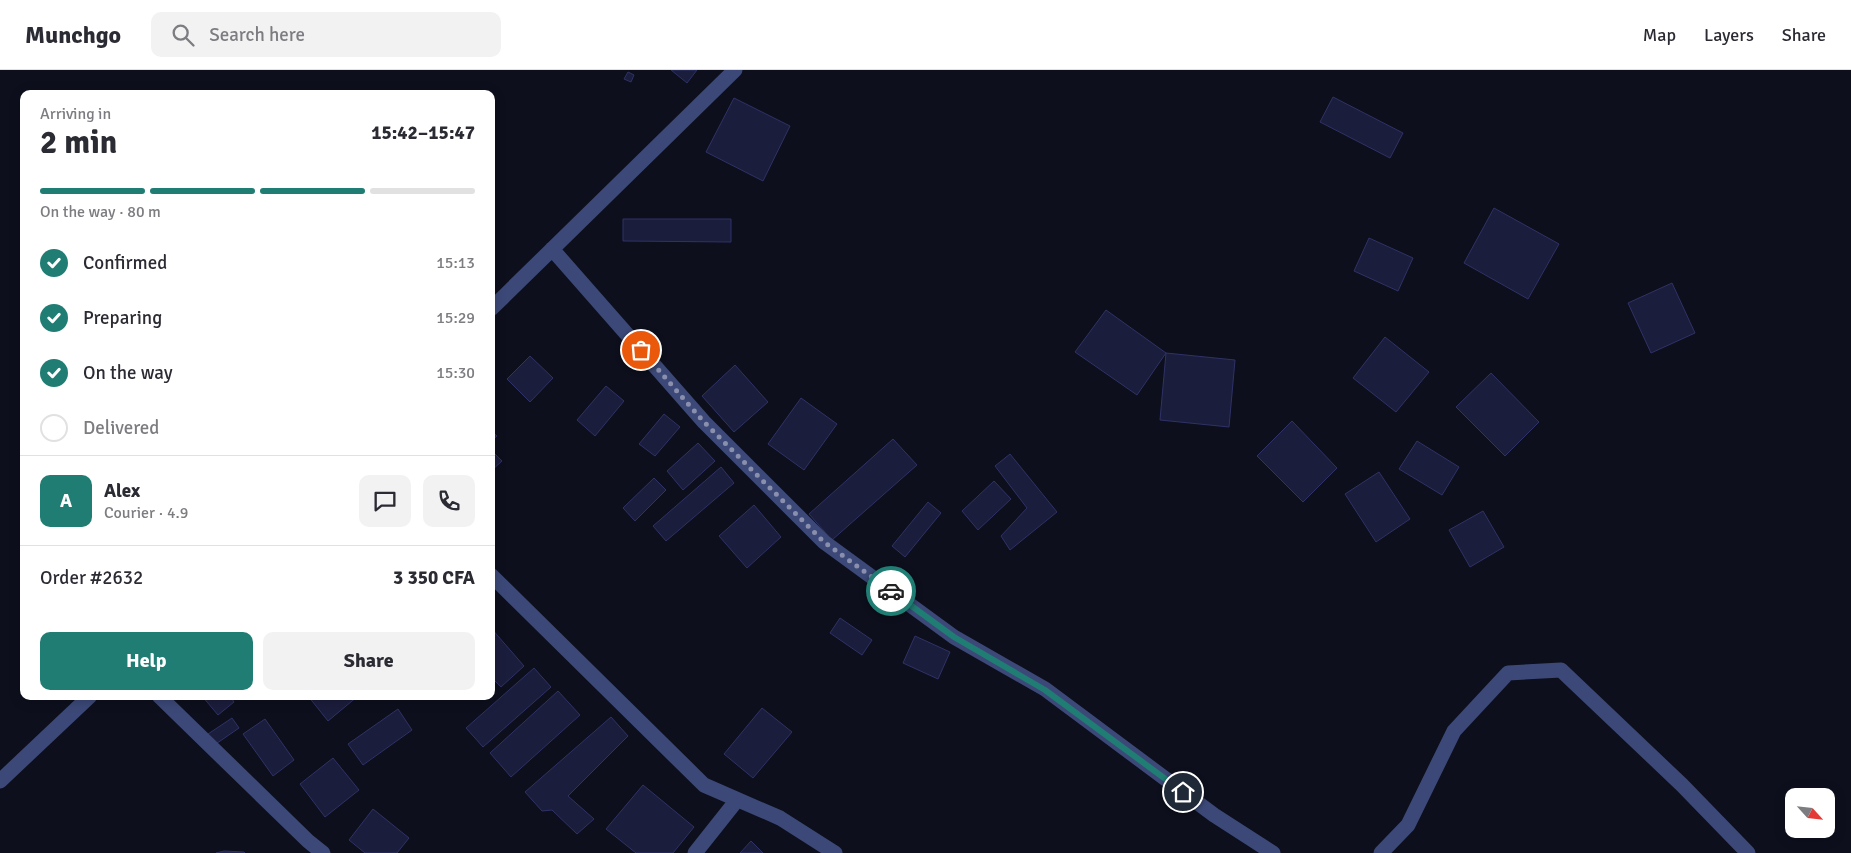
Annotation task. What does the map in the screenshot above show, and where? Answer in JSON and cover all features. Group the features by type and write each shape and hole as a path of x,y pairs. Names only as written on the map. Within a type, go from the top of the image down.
{"street":[{"path":"495,305 735,70"},
{"path":"552,250 704,422 824,542 954,637 1045,690 1214,815 1273,853"},
{"path":"495,579 704,785 780,818 835,853"},
{"path":"1382,853 1408,825 1454,731 1508,673 1560,670 1682,785 1748,853"},
{"path":"0,781 86,700"},
{"path":"163,700 308,841 323,853"},
{"path":"695,853 737,800"}],"building":[{"path":"671,70 697,70 687,83"},
{"path":"628,72 634,75 631,82 624,79"},
{"path":"1333,97 1403,133 1390,158 1320,122"},
{"path":"734,98 790,126 763,181 706,152"},
{"path":"1494,208 1559,244 1528,299 1464,263"},
{"path":"623,219 731,219 731,242 623,241"},
{"path":"1369,238 1413,258 1398,291 1354,271"},
{"path":"1672,283 1695,333 1651,353 1628,303"},
{"path":"1106,310 1166,353 1137,395 1075,352"},
{"path":"1385,337 1429,372 1396,412 1353,378"},
{"path":"1166,353 1235,360 1229,427 1160,420"},
{"path":"530,356 553,378 530,402 507,379"},
{"path":"735,365 768,402 734,432 702,396"},
{"path":"1491,373 1539,422 1505,456 1456,407"},
{"path":"606,386 624,401 595,436 577,420"},
{"path":"801,398 837,424 804,470 768,444"},
{"path":"664,414 680,427 655,456 639,444"},
{"path":"1292,421 1337,468 1303,502 1257,456"},
{"path":"893,439 917,465 832,540 809,514"},
{"path":"1417,441 1459,467 1442,495 1399,469"},
{"path":"698,443 715,461 683,490 667,471"},
{"path":"495,454 502,461 495,467"},
{"path":"1010,454 1057,512 1010,550 1001,536 1027,508 995,466"},
{"path":"721,467 734,483 666,541 653,526"},
{"path":"1379,472 1410,519 1376,542 1345,494"},
{"path":"654,478 666,490 635,521 623,508"},
{"path":"994,481 1011,499 978,530 962,511"},
{"path":"928,502 941,513 905,557 892,546"},
{"path":"754,505 781,537 747,568 719,536"},
{"path":"1483,511 1504,547 1470,567 1449,530"},
{"path":"840,618 872,640 862,655 830,633"},
{"path":"495,633 524,666 501,687 495,681"},
{"path":"915,636 950,652 938,679 903,663"},
{"path":"534,668 551,687 483,747 466,728"},
{"path":"558,691 580,715 511,777 490,753"},
{"path":"205,700 233,700 234,702 218,715"},
{"path":"311,700 353,700 328,721"},
{"path":"762,708 792,732 753,778 724,754"},
{"path":"398,709 412,730 363,765 348,744"},
{"path":"611,717 628,736 568,796 594,819 577,834 552,810 542,811 525,792"},
{"path":"232,718 239,728 210,748 202,738"},
{"path":"265,719 294,760 273,776 243,734"},
{"path":"333,758 359,790 325,817 300,784"},
{"path":"643,785 694,827 673,853 636,853 606,829"},
{"path":"373,809 409,838 397,853 365,853 349,840"},
{"path":"751,841 763,853 740,853"},
{"path":"224,851 244,852 245,853 216,853"}],"way so far":[{"path":"641,350 704,422 824,542 891,591"}],"route":[{"path":"891,591 954,637 1045,690 1183,792"}]}
